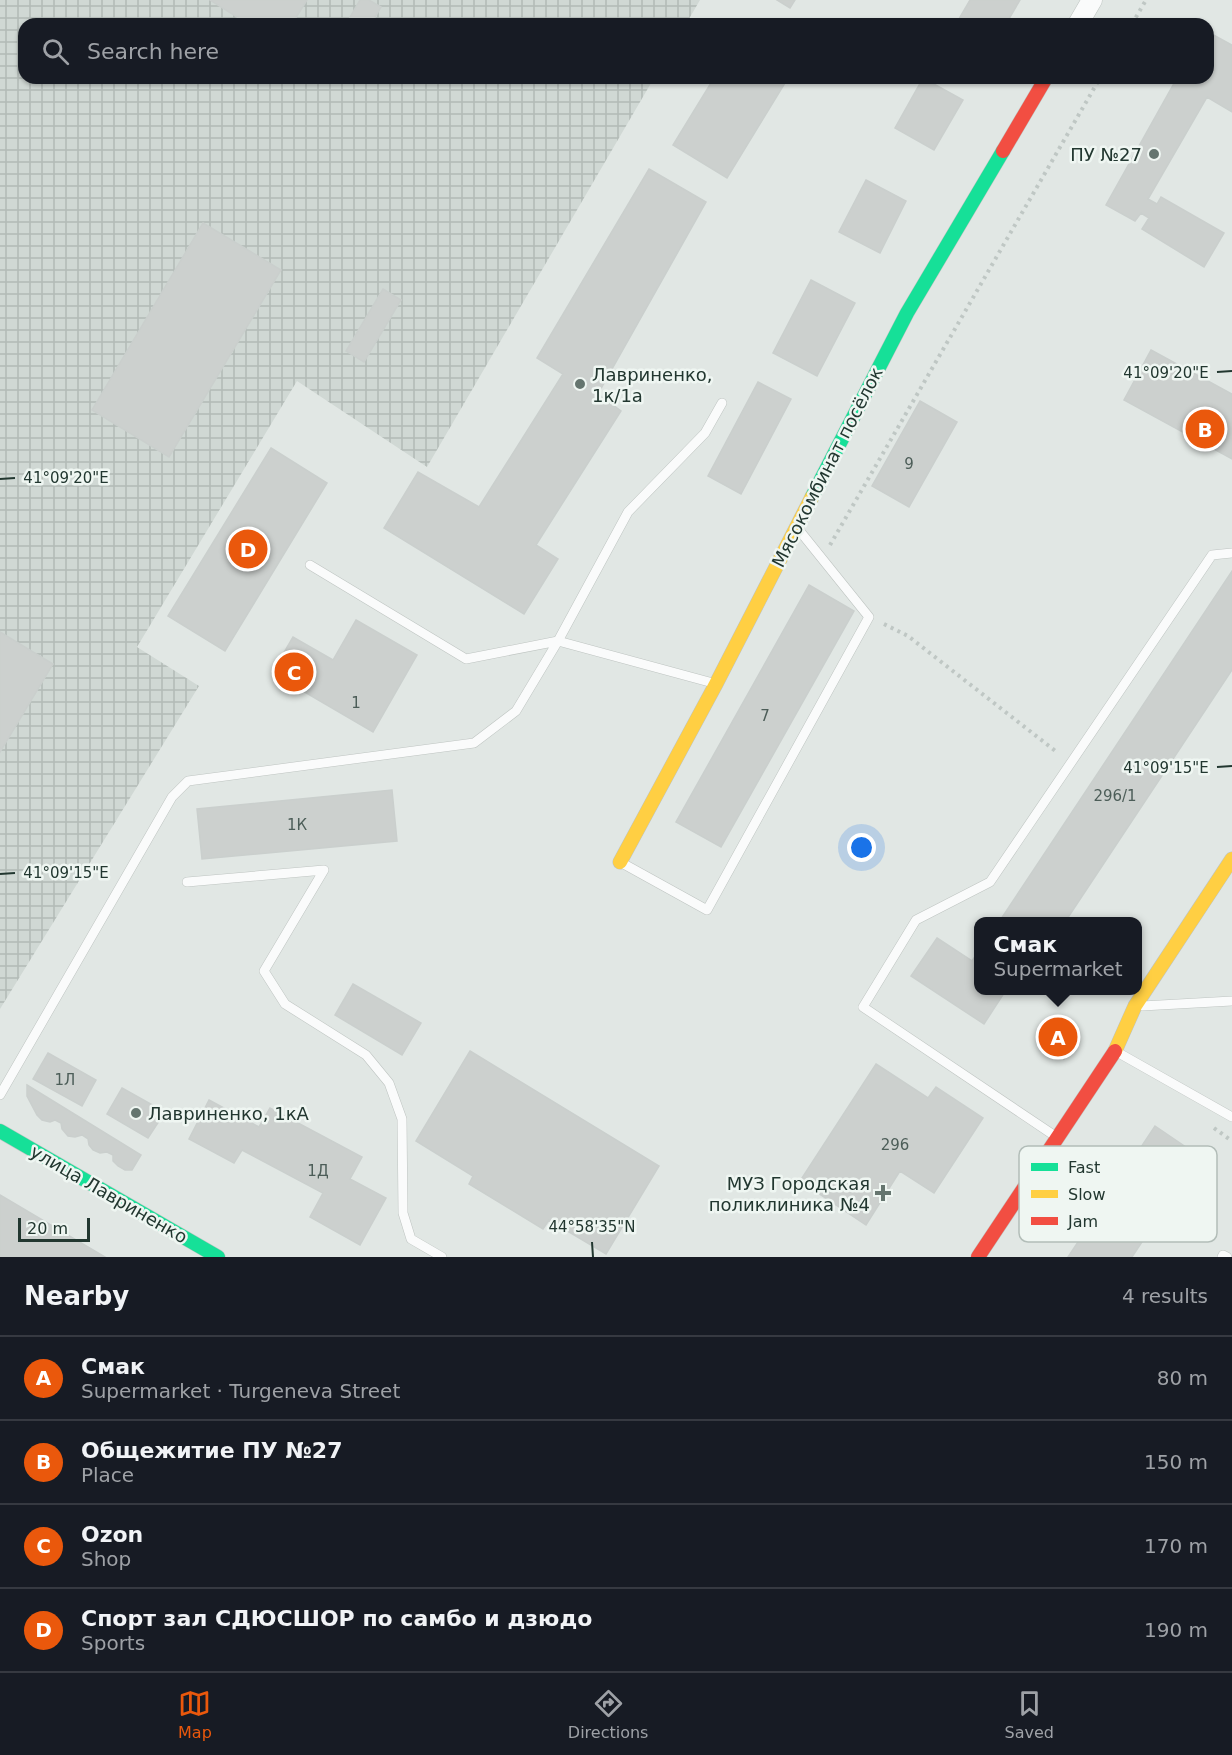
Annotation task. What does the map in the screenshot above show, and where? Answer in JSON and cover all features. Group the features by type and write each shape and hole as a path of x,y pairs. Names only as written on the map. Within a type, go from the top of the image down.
{"street":[{"path":"1082,18 1092,0"},
{"name":"Мясокомбинат посёлок","path":"620,862 716,684 907,313 1042,84"},
{"path":"1051,1146 1115,1051 1135,1006 1232,859"},
{"name":"улица Лавриненко","path":"0,1131 218,1257"},
{"path":"978,1257 1019,1195"}],"lane":[{"path":"0,1095 172,796 188,781 474,743 516,711 558,641 628,512 705,433 722,403"},
{"path":"620,862 707,910 869,617 796,527"},
{"path":"1057,1137 863,1007 915,920 990,882 1212,555 1232,553"},
{"path":"310,565 466,659 558,641 716,684"},
{"path":"186,882 324,870 264,971 285,1004 366,1055 389,1083 402,1119 403,1213 411,1239 442,1257"},
{"path":"1135,1006 1232,1001"},
{"path":"1115,1051 1232,1117"},
{"path":"1222,1257 1223,1255 1227,1257"}],"path":[{"path":"1136,18 1146,0"},
{"path":"822,558 1097,84"},
{"path":"869,617 908,636 1070,763"},
{"path":"1214,1128 1232,1141"}],"shaded area":[{"path":"0,0 700,0 690,18 18,18 18,84 650,84 427,467 297,381 137,647 199,686 0,1009"}],"building":[{"path":"210,0 307,0 296,18 238,18"},
{"path":"360,0 369,0 381,7 375,18 350,18"},
{"path":"777,0 795,0 790,8"},
{"path":"970,0 1020,0 1010,18 960,18"},
{"name":"ПУ №27","path":"1214,35 1232,45 1232,112 1207,97 1148,199 1157,204 1161,197 1224,233 1204,267 1142,229 1149,218 1141,213 1135,221 1106,205 1174,84 1214,84"},
{"path":"710,84 784,84 727,178 673,145"},
{"path":"920,84 934,84 963,100 934,150 895,128"},
{"name":"Лавриненко, 1к/1а","path":"649,169 706,202 598,394 621,411 536,545 558,559 524,614 384,528 418,472 479,507 563,374 537,358"},
{"path":"866,180 906,201 880,253 839,232"},
{"path":"203,223 281,270 169,457 92,410"},
{"path":"811,280 855,303 817,376 773,353"},
{"path":"383,289 401,300 364,362 346,351"},
{"path":"1151,350 1232,394 1232,459 1124,400"},
{"path":"758,382 791,399 741,494 708,476"},
{"path":"920,401 957,422 909,507 872,486"},
{"path":"271,448 327,483 225,651 168,616"},
{"path":"1232,571 1232,670 1068,917 1002,917"},
{"path":"809,585 854,611 721,847 676,822"},
{"path":"356,620 417,655 373,732 272,673 293,637 333,660"},
{"path":"0,632 53,664 0,752"},
{"path":"392,790 397,841 202,859 197,809"},
{"path":"937,938 972,961 974,958 974,995 1003,995 984,1024 911,976"},
{"path":"353,984 421,1023 402,1055 335,1015"},
{"path":"1054,1021 1077,1038 1064,1059 1040,1042"},
{"path":"470,1051 659,1166 606,1254 549,1220 543,1229 469,1184 473,1176 416,1141"},
{"path":"48,1053 96,1080 82,1106 33,1079"},
{"path":"876,1064 928,1098 936,1087 983,1118 934,1193 900,1171 866,1225 800,1181"},
{"path":"27,1085 141,1155 132,1170 125,1170 118,1166 113,1161 113,1155 93,1150 88,1139 82,1135 68,1136 62,1129 61,1123 55,1120 50,1122 42,1120 27,1096"},
{"name":"Лавриненко, 1кА","path":"122,1088 165,1112 148,1138 107,1114"},
{"path":"209,1100 259,1127 270,1108 362,1157 350,1179 386,1198 360,1245 310,1217 323,1193 242,1150 234,1163 189,1139"},
{"path":"1155,1126 1184,1146 1142,1146"},
{"path":"0,1195 105,1257 0,1257"},
{"path":"1078,1242 1142,1242 1132,1257 1068,1257"}],"traffic: fast":[{"path":"812,497 907,313 1003,151"},
{"path":"0,1131 218,1257"}],"traffic: slow":[{"path":"620,862 716,684 812,497"},
{"path":"1115,1051 1135,1006 1232,859"}],"traffic: jam":[{"path":"1003,151 1042,84"},
{"path":"1052,1146 1115,1051"},
{"path":"978,1257 1019,1195"}],"place":[{"name":"ПУ №27","path":"1154,154"},
{"name":"Лавриненко, 1к/1а","path":"580,384"},
{"name":"Общежитие ПУ №27","path":"1205,429"},
{"name":"Спорт зал СДЮСШОР по самбо и дзюдо","path":"248,549"},
{"name":"Ozon","path":"294,672"},
{"name":"Смак","path":"1058,1037"},
{"name":"Лавриненко, 1кА","path":"136,1113"},
{"name":"МУЗ Городская поликлиника №4","path":"883,1193"}]}
